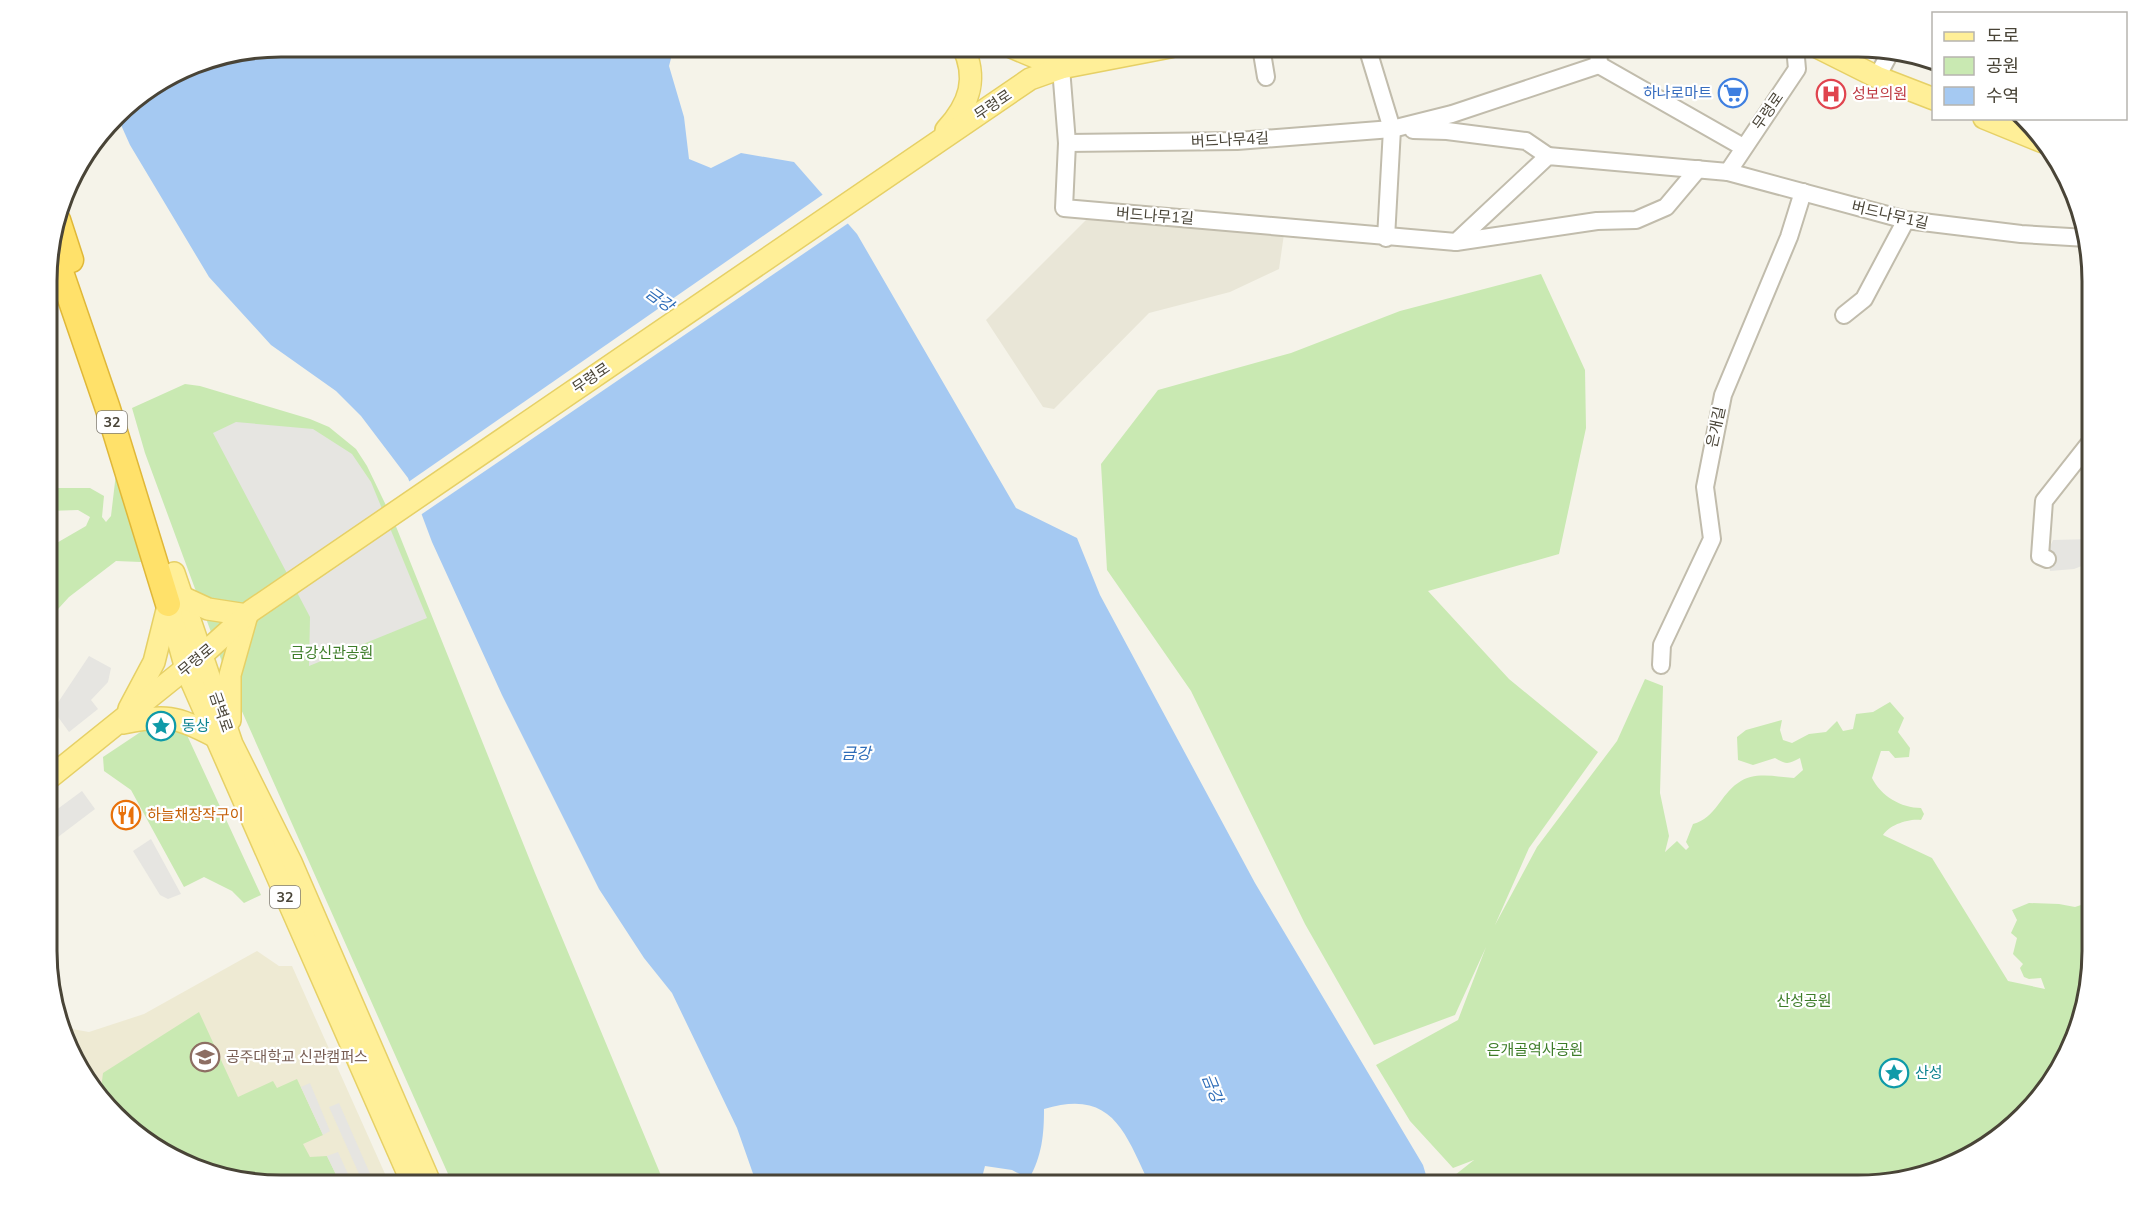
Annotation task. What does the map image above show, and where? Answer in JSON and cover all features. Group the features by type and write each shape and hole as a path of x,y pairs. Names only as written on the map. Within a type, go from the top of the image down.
{"highway":[{"name":"금벽로","path":"62,233 174,573"},
{"name":"금벽로","path":"58,262 175,600"}],"main road":[{"path":"932,146 956,119 969,94 971,64 968,57"},
{"path":"1036,57 1060,68"},
{"name":"무령로","path":"57,772 194,663 249,613 1030,79 1060,68 1115,57"},
{"path":"1838,57 1877,77 1932,98"},
{"path":"1989,120 2030,137"},
{"name":"금벽로","path":"174,573 175,600 194,663 223,740 409,1175"},
{"path":"175,600 208,609 249,613 230,675 223,740 179,719 155,716 119,724 154,662 175,600"},
{"name":"금벽로","path":"223,740 291,862 427,1175"}],"street":[{"path":"1263,57 1266,77"},
{"path":"1370,57 1392,129 1386,238"},
{"path":"1599,57 1599,65 1743,147"},
{"name":"무령로","path":"1728,172 1797,69 1796,57"},
{"path":"1877,77 1887,59"},
{"name":"버드나무4길","path":"1067,143 1237,141 1392,129 1452,114 1599,65"},
{"name":"버드나무1길","path":"1060,68 1067,143 1064,208 1267,224 1386,238 1456,242 1598,221 1636,220 1666,207 1698,169"},
{"path":"1392,129 1447,131 1526,141 1548,156 1456,242"},
{"name":"버드나무1길","path":"1548,156 1728,172 1906,220 2020,234 2078,237"},
{"name":"은개길","path":"1661,665 1662,645 1712,539 1705,487 1723,395 1789,237 1803,192"},
{"path":"1844,315 1864,299 1906,220"},
{"path":"2047,560 2040,556 2044,501 2082,453"}],"shaded area":[{"path":"1088,218 1284,234 1279,269 1230,292 1149,313 1054,409 1043,407 986,320"},
{"path":"236,422 313,429 352,454 371,482 427,618 309,666 310,617 213,433"},
{"path":"2082,539 2082,566 2074,569 2050,571 2048,551 2053,540"},
{"path":"89,656 111,668 108,682 91,700 98,709 69,732 57,716 57,704"},
{"path":"82,791 95,809 58,837 57,809"},
{"path":"151,839 181,894 168,899 160,895 133,851"},
{"name":"공주대학교 신관캠퍼스","path":"257,951 279,966 292,966 386,1175 266,1175 237,1171 195,1158 156,1137 122,1110 103,1088 87,1063 71,1029 89,1032 144,1014"},
{"path":"310,1083 330,1131 323,1135 301,1087"},
{"path":"339,1103 371,1175 360,1175 329,1107"},
{"path":"338,1152 348,1175 336,1175 327,1156"}],"green space":[{"path":"1541,274 1585,370 1586,428 1559,554 1428,591 1509,679 1598,752 1529,848 1495,925 1537,847 1617,741 1645,679 1663,686 1660,793 1669,836 1665,852 1677,841 1686,850 1689,847 1686,842 1693,824 1713,812 1732,788 1744,779 1758,776 1794,778 1803,770 1800,758 1788,763 1775,758 1753,765 1738,760 1737,737 1746,730 1782,720 1780,730 1783,740 1792,743 1809,734 1826,732 1837,721 1843,731 1853,729 1856,714 1873,712 1890,702 1904,718 1898,732 1910,748 1909,757 1895,758 1889,751 1881,751 1872,778 1892,800 1906,806 1921,808 1924,814 1921,820 1900,823 1883,835 1932,858 2008,981 2045,989 2041,978 2024,977 2020,968 2023,964 2013,954 2017,938 2011,933 2017,920 2012,910 2029,903 2075,907 2082,904 2082,966 2078,995 2065,1037 2036,1088 2017,1110 1995,1129 1944,1158 1902,1171 1873,1175 1455,1175 1474,1160 1453,1168 1410,1121 1376,1065 1458,1020 1486,947 1455,1015 1374,1045 1305,924 1191,691 1107,570 1101,464 1158,390 1291,353 1400,311"},
{"name":"금강신관공원","path":"185,384 200,386 310,419 329,427 356,449 367,466 395,524 535,873 661,1175 449,1175 232,689 145,453 132,408"},
{"path":"117,465 140,545 141,562 116,561 69,597 57,610 57,543 86,526 90,517 78,510 57,511 57,488 90,488 104,496 102,517 106,522 111,516"},
{"path":"166,724 186,733 261,895 244,903 232,891 204,877 184,887 131,790 104,771 103,757 148,727"},
{"path":"199,1012 238,1097 273,1081 277,1088 297,1079 323,1135 303,1144 310,1157 327,1156 336,1175 266,1175 237,1171 195,1158 156,1137 122,1110 101,1086 103,1073"}],"water":[{"name":"금강","path":"266,57 671,57 669,66 684,117 689,159 711,168 741,153 794,162 857,234 1016,508 1077,538 1100,595 1255,883 1423,1165 1426,1175 1145,1175 1133,1148 1114,1120 1101,1110 1086,1105 1067,1104 1044,1109 1041,1145 1031,1175 1021,1175 1012,1170 985,1166 983,1175 753,1175 737,1128 672,993 644,958 599,889 502,695 432,542 408,478 361,416 336,391 271,345 209,277 130,145 120,124 144,103 195,74 237,61"}],"pier":[{"path":"825,193 850,222 419,516 407,483"}],"place":[{"name":"하나로마트","path":"1733,93"},
{"name":"성보의원","path":"1831,94"},
{"name":"동상","path":"161,726"},
{"name":"하늘채장작구이","path":"126,815"},
{"name":"공주대학교 신관캠퍼스","path":"205,1057"},
{"name":"산성","path":"1894,1073"}],"park label":[{"name":"산성공원","path":"1804,1001"},
{"name":"은개골역사공원","path":"1535,1050"}]}
